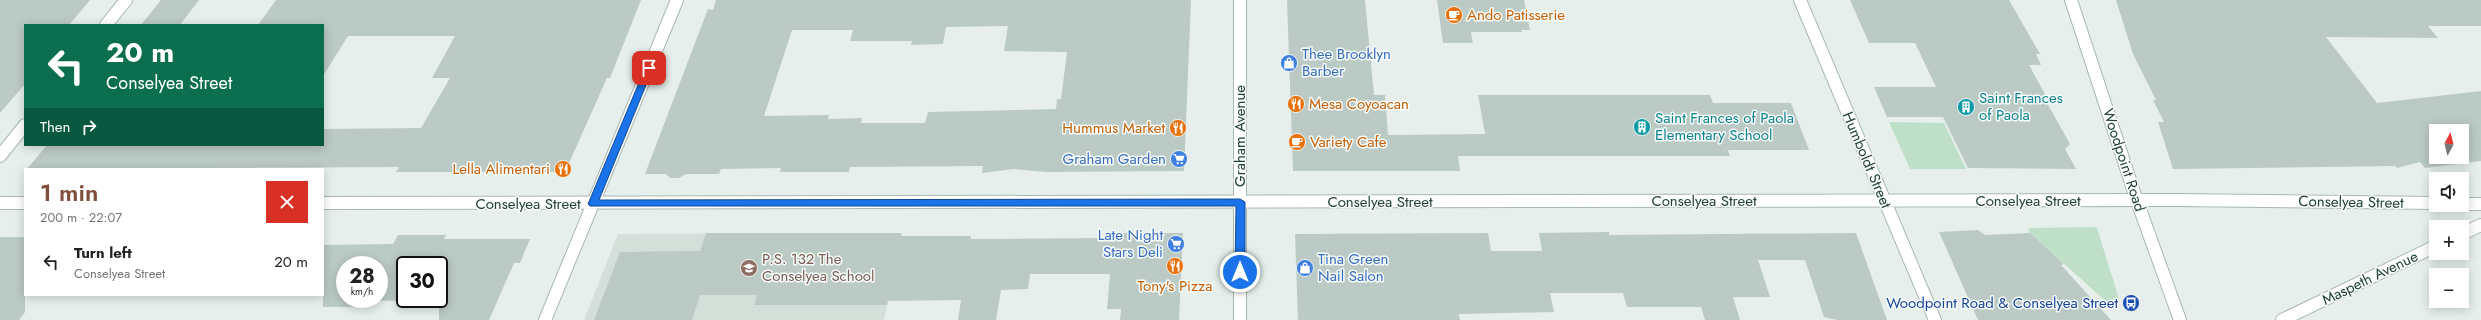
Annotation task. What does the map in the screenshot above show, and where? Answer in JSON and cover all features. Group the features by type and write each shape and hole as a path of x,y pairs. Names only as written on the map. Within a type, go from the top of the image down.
{"street":[{"path":"107,24 126,0"},
{"path":"545,320 677,0"},
{"name":"Graham Avenue","path":"1240,0 1240,320"},
{"name":"Humboldt Street","path":"1800,0 1935,320"},
{"name":"Woodpoint Road","path":"2071,0 2137,201 2180,320"},
{"path":"0,156 24,126"},
{"name":"Conselyea Street","path":"324,204 1884,201 2429,203"},
{"path":"0,203 24,203"},
{"path":"2469,204 2481,204"},
{"path":"2469,231 2481,225"},
{"name":"Maspeth Avenue","path":"2282,320 2429,249"}],"shaded area":[{"name":"P.S. 132 The Conselyea School","path":"902,233 884,320 584,320 618,234"}],"green space":[{"path":"1889,122 1944,123 1966,169 1910,169"},
{"path":"2028,228 2097,228 2120,302 2111,306 2030,233"}],"building":[{"path":"0,0 90,0 70,24 24,24 24,85 0,113"},
{"path":"161,0 199,0 181,24 142,24"},
{"path":"276,0 641,0 610,78 607,78 565,172 396,172 399,167 28,168 46,146 324,146 324,129 421,128 450,78 432,78 455,36 348,36 324,74 324,24 259,24"},
{"path":"716,0 1191,0 1184,171 1046,172 1014,169 982,173 983,166 850,167 849,172 780,172 781,168 721,169 719,174 686,174 679,178 670,178 666,174 645,174 708,9 713,10","holes":["1008,26 1004,51 1067,52 1061,99 1057,99 1056,109 928,112 925,123 861,123 862,118 828,119 829,115 764,116 792,30 853,30 850,41 912,41 911,45 943,44 946,27"]},
{"path":"1287,0 1365,0 1374,95 1385,95 1388,135 1485,134 1478,95 1710,95 1713,103 1791,103 1809,150 1728,150 1730,156 1458,156 1460,171 1293,171"},
{"path":"1437,0 1524,0 1530,30 1521,30 1522,32 1471,32 1473,43 1443,43"},
{"path":"1850,0 2009,0 2040,54 2036,54 2041,65 2029,65 2046,96 2043,96 2070,144 2065,149 2076,169 1968,168 1943,117 1887,117 1874,87 1936,87 1915,43 1869,43"},
{"path":"2116,0 2481,0 2481,26 2428,26 2438,38 2326,37 2377,103 2481,91 2481,161 2469,162 2469,124 2429,124 2429,164 2457,164 2425,168 2420,162 2397,168 2395,166 2173,169 2158,122 2164,122 2153,100 2156,100 2133,54"},
{"path":"1978,230 1985,235 2030,233 2064,264 2061,265 2111,320 1978,320 1939,232"},
{"path":"1609,232 1609,235 1856,233 1887,320 1837,320 1824,317 1805,260 1758,260 1770,297 1733,297 1740,320 1705,320 1701,307 1627,307 1623,293 1550,293 1554,312 1459,314 1460,320 1298,320 1295,234 1488,233 1491,251 1542,251 1539,233"},
{"path":"706,233 902,233 901,236 971,236 971,239 1111,238 1112,233 1183,233 1179,320 1120,320 1121,309 1107,309 1110,274 1030,274 1028,289 1001,290 996,320 958,320 961,300 888,301 887,305 754,305 757,295 700,295 692,320 594,320 620,252 700,251"},
{"path":"398,235 446,235 444,239 530,239 520,263 514,263 489,320 439,320 439,308 448,308 448,256 396,256 396,301 388,301 388,256 336,256 336,307 323,307 324,245 393,244"},
{"path":"0,237 24,237 25,312 19,320 0,320"}],"place":[{"name":"Ando Patisserie","path":"1454,15"},
{"name":"Thee Brooklyn Barber","path":"1289,63"},
{"name":"Mesa Coyoacan","path":"1296,104"},
{"name":"Saint Frances of Paola","path":"1966,107"},
{"name":"Saint Frances of Paola Elementary School","path":"1642,127"},
{"name":"Hummus Market","path":"1178,128"},
{"name":"Variety Cafe","path":"1297,142"},
{"name":"Graham Garden","path":"1179,159"},
{"name":"Lella Alimentari","path":"563,169"},
{"name":"Late Night Stars Deli","path":"1176,244"},
{"name":"Tony's Pizza","path":"1175,266"},
{"name":"P.S. 132 The Conselyea School","path":"749,268"},
{"name":"Tina Green Nail Salon","path":"1305,268"},
{"name":"Woodpoint Road & Conselyea Street","path":"2131,303"}],"route":[{"path":"649,68 593,204 1240,202 1240,272"}]}
